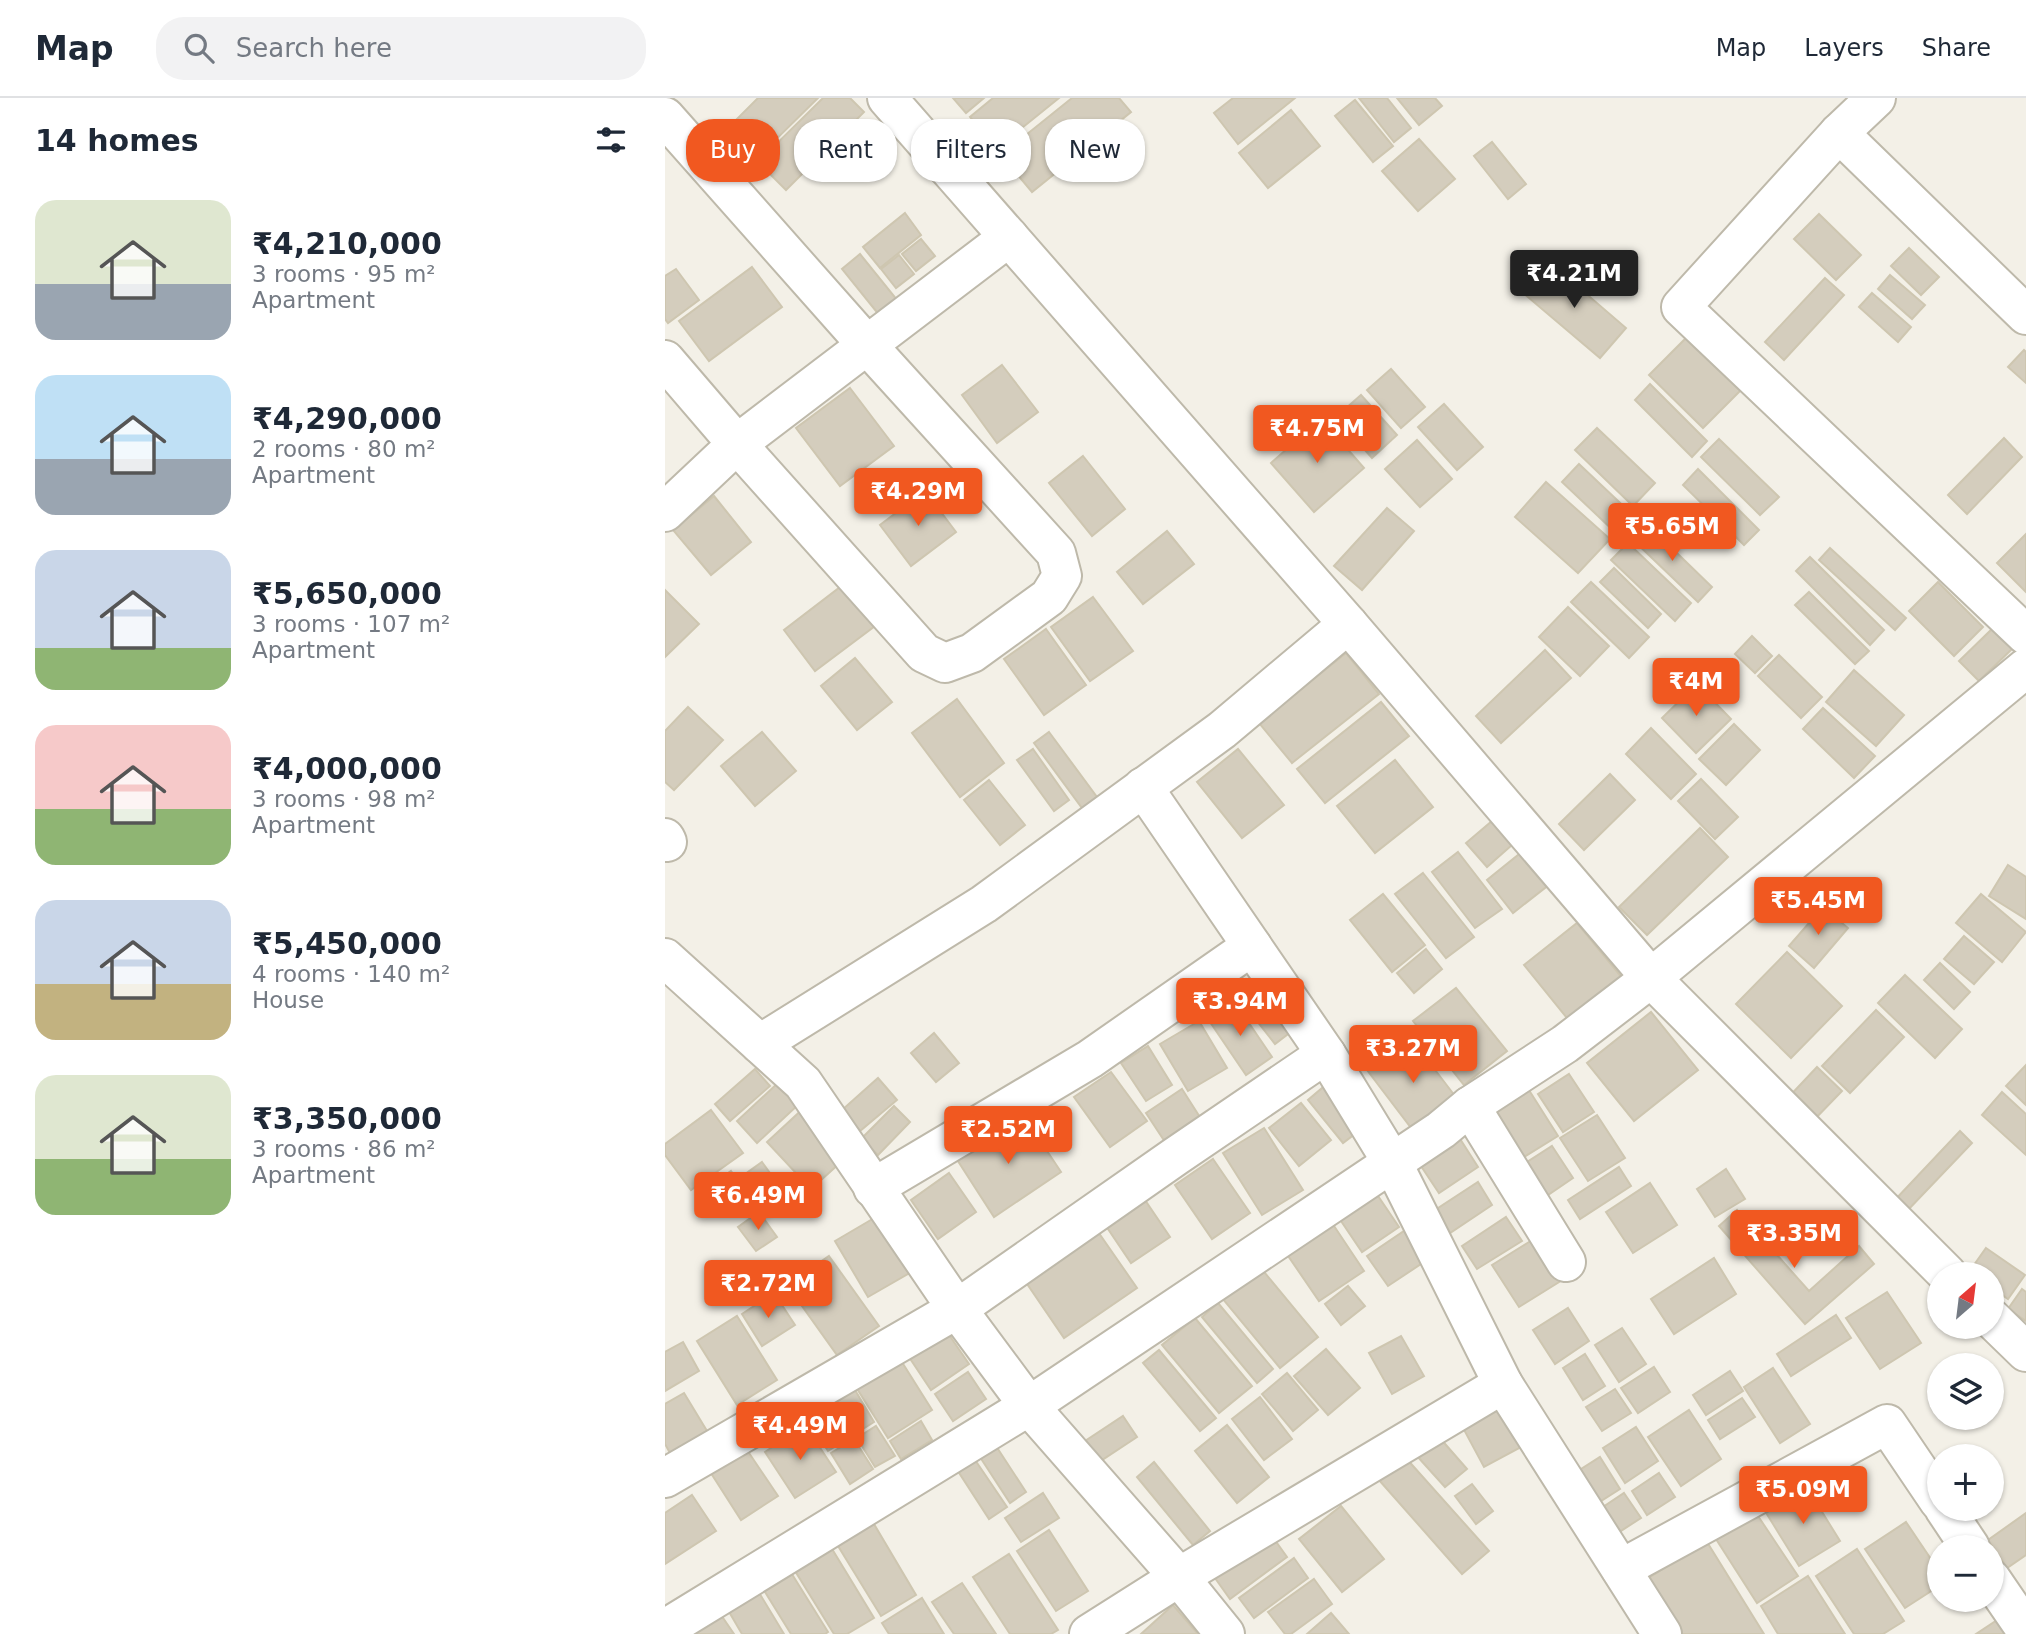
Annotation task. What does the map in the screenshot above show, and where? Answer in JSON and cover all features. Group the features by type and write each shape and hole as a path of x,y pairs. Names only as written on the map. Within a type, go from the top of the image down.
{"street":[{"path":"887,98 1348,624 1651,978 1935,1262"},
{"path":"1876,98 1839,133 1681,307 2026,635"},
{"path":"665,117 1056,553 1062,576 1049,597 972,653 945,663 924,653 665,360"},
{"path":"1839,133 2026,315"},
{"path":"665,512 737,444 1009,237"},
{"path":"760,1044 984,904 1222,730 1348,624"},
{"path":"665,1629 1029,1406 1565,1044 1651,978 2026,668"},
{"path":"1143,787 1326,1054 1392,1162 1503,1384 1662,1634"},
{"path":"873,1188 1090,1059 1252,946"},
{"path":"665,958 803,1083 957,1309 1029,1406 1179,1577 1225,1634"},
{"path":"665,1478 957,1309 1326,1054"},
{"path":"1470,1106 1566,1262"},
{"path":"2004,1331 2026,1352"},
{"path":"1089,1634 1179,1577 1503,1384"},
{"path":"1621,1569 1887,1424 1927,1483"},
{"path":"2004,1597 2026,1630"}],"building":[{"path":"758,98 818,98 780,135 780,119 737,119"},
{"path":"823,98 850,98 864,112 857,119 802,119"},
{"path":"953,98 984,98 966,113"},
{"path":"993,98 1059,98 1031,121 970,117"},
{"path":"1072,98 1119,98 1131,112 1122,119 1046,119"},
{"path":"1233,98 1295,98 1238,144 1214,113"},
{"path":"1359,98 1387,98 1411,128 1394,142"},
{"path":"1397,98 1435,98 1442,106 1419,125"},
{"path":"1355,100 1393,146 1373,162 1335,116"},
{"path":"1291,110 1320,146 1268,188 1239,153"},
{"path":"1045,120 1045,181 1032,192 1024,182 1031,182 1031,131"},
{"path":"794,127 794,182 786,190 778,182 780,140"},
{"path":"1419,139 1455,179 1418,211 1382,171"},
{"path":"1492,142 1526,184 1508,199 1474,156"},
{"path":"905,213 921,235 880,268 863,247"},
{"path":"1819,214 1861,255 1836,280 1794,239"},
{"path":"921,239 935,256 916,271 902,254"},
{"path":"1909,248 1939,277 1921,295 1891,266"},
{"path":"860,254 898,301 880,316 842,269"},
{"path":"899,255 914,274 896,288 881,269"},
{"path":"1548,261 1626,328 1600,358 1522,292"},
{"path":"752,267 782,307 709,361 679,321"},
{"path":"676,269 699,300 668,323 665,319 665,276"},
{"path":"1890,275 1925,305 1912,319 1878,289"},
{"path":"1825,278 1844,295 1784,360 1765,342"},
{"path":"1872,293 1911,327 1898,342 1859,307"},
{"path":"1687,337 1741,390 1703,428 1649,375"},
{"path":"2024,350 2026,352 2026,383 2008,367"},
{"path":"1002,365 1038,412 997,443 962,395"},
{"path":"1391,369 1425,407 1401,428 1367,390"},
{"path":"1650,384 1707,441 1692,457 1635,400"},
{"path":"850,388 894,446 840,486 796,428"},
{"path":"1361,395 1397,435 1372,458 1336,417"},
{"path":"1444,404 1483,447 1457,470 1418,427"},
{"path":"1321,419 1364,468 1314,512 1271,463"},
{"path":"1597,428 1655,483 1633,506 1575,450"},
{"path":"2004,438 2022,457 1967,514 1948,495"},
{"path":"1719,439 1779,497 1760,515 1701,457"},
{"path":"1417,440 1452,479 1420,507 1385,469"},
{"path":"1083,456 1125,509 1092,536 1049,483"},
{"path":"1579,464 1634,516 1617,534 1562,482"},
{"path":"1698,469 1759,530 1744,545 1683,485"},
{"path":"1546,482 1610,539 1578,573 1515,517"},
{"path":"925,491 956,532 911,566 880,525"},
{"path":"714,496 751,542 711,575 673,530"},
{"path":"1387,508 1414,531 1362,590 1334,566"},
{"path":"1647,524 1712,587 1698,602 1632,539"},
{"path":"1167,531 1194,564 1143,604 1117,572"},
{"path":"2026,534 2026,592 1997,563"},
{"path":"1628,543 1691,603 1675,621 1611,560"},
{"path":"1830,548 1906,618 1895,630 1819,560"},
{"path":"1810,557 1884,630 1870,645 1796,571"},
{"path":"1614,568 1661,614 1648,628 1600,582"},
{"path":"848,581 879,623 815,671 784,630"},
{"path":"1591,582 1649,637 1629,658 1571,602"},
{"path":"1938,582 1983,627 1954,656 1909,611"},
{"path":"665,590 699,624 665,657"},
{"path":"1809,592 1869,651 1855,664 1795,605"},
{"path":"1093,597 1133,651 1090,681 1051,627"},
{"path":"1568,607 1609,646 1580,676 1539,637"},
{"path":"1993,628 2013,648 1979,681 1959,661"},
{"path":"1046,629 1086,685 1044,715 1004,659"},
{"path":"1752,636 1772,656 1755,673 1735,654"},
{"path":"1545,650 1571,678 1501,743 1476,716"},
{"path":"1346,653 1379,694 1292,763 1259,723"},
{"path":"1779,655 1822,697 1801,718 1758,676"},
{"path":"855,658 892,702 857,730 821,686"},
{"path":"1854,670 1904,715 1876,746 1826,702"},
{"path":"1697,684 1731,719 1696,753 1662,718"},
{"path":"957,699 1004,763 960,797 912,733"},
{"path":"1381,702 1409,736 1325,803 1297,769"},
{"path":"688,707 723,740 674,790 665,782 665,731"},
{"path":"1823,708 1875,756 1854,778 1803,729"},
{"path":"1734,724 1760,750 1726,785 1699,759"},
{"path":"1651,728 1696,774 1671,799 1626,754"},
{"path":"762,732 796,771 755,806 721,766"},
{"path":"1049,732 1097,797 1082,808 1034,743"},
{"path":"1033,749 1069,800 1054,811 1017,760"},
{"path":"1238,749 1284,805 1242,838 1197,782"},
{"path":"1395,760 1433,807 1375,853 1337,806"},
{"path":"1610,774 1635,800 1584,850 1559,824"},
{"path":"1701,779 1738,817 1715,839 1678,801"},
{"path":"989,780 1025,825 1000,845 964,800"},
{"path":"1492,821 1512,845 1487,867 1466,843"},
{"path":"1700,828 1728,857 1647,935 1619,907"},
{"path":"1523,851 1550,884 1513,913 1487,880"},
{"path":"1458,852 1502,909 1475,928 1432,872"},
{"path":"2008,865 2026,877 2026,919 1989,896"},
{"path":"1423,873 1474,937 1446,958 1395,894"},
{"path":"1383,894 1425,945 1392,972 1350,920"},
{"path":"1981,894 2026,932 2002,962 1956,923"},
{"path":"1823,907 1848,928 1814,968 1789,946"},
{"path":"1577,923 1624,980 1571,1023 1524,965"},
{"path":"1964,936 1994,962 1974,984 1944,959"},
{"path":"1426,949 1442,969 1414,993 1397,973"},
{"path":"1787,952 1842,1006 1791,1058 1736,1004"},
{"path":"1940,963 1970,992 1954,1009 1924,980"},
{"path":"1905,975 1962,1029 1935,1058 1878,1003"},
{"path":"1456,988 1507,1051 1464,1085 1413,1021"},
{"path":"1259,989 1292,1031 1275,1044 1242,1002"},
{"path":"1234,1001 1272,1057 1246,1075 1208,1019"},
{"path":"1876,1010 1904,1037 1850,1093 1822,1066"},
{"path":"1651,1012 1698,1070 1634,1121 1587,1063"},
{"path":"1199,1021 1227,1068 1188,1091 1160,1044"},
{"path":"934,1033 959,1063 936,1082 911,1053"},
{"path":"1410,1037 1458,1100 1415,1133 1367,1070"},
{"path":"1148,1046 1172,1085 1146,1101 1121,1063"},
{"path":"2026,1065 2026,1105 2006,1086"},
{"path":"1817,1067 1842,1091 1809,1125 1784,1102"},
{"path":"755,1069 770,1086 730,1121 715,1104"},
{"path":"1111,1072 1147,1121 1110,1147 1074,1097"},
{"path":"1569,1074 1594,1112 1563,1132 1538,1094"},
{"path":"878,1078 897,1100 860,1131 842,1110"},
{"path":"779,1082 799,1104 757,1143 737,1121"},
{"path":"1328,1083 1364,1127 1343,1143 1308,1100"},
{"path":"1527,1087 1558,1136 1524,1157 1493,1109"},
{"path":"1182,1089 1203,1122 1167,1145 1146,1113"},
{"path":"2002,1092 2026,1114 2026,1155 1982,1115"},
{"path":"1301,1103 1331,1140 1299,1166 1269,1128"},
{"path":"806,1106 850,1154 811,1189 767,1142"},
{"path":"894,1106 910,1122 878,1155 861,1139"},
{"path":"711,1110 743,1153 691,1190 665,1155 665,1144"},
{"path":"1023,1115 1061,1172 994,1217 956,1158"},
{"path":"1597,1115 1625,1158 1588,1181 1560,1138"},
{"path":"1264,1128 1303,1190 1262,1215 1223,1153"},
{"path":"1455,1131 1478,1167 1439,1193 1415,1157"},
{"path":"1960,1131 1972,1143 1905,1213 1893,1202"},
{"path":"1552,1146 1573,1178 1545,1197 1524,1164"},
{"path":"1213,1159 1250,1213 1212,1239 1175,1185"},
{"path":"762,1162 783,1191 762,1206 741,1177"},
{"path":"1619,1167 1631,1186 1580,1219 1568,1200"},
{"path":"1726,1169 1745,1199 1715,1217 1697,1189"},
{"path":"731,1171 753,1200 732,1216 710,1186"},
{"path":"949,1173 976,1212 938,1239 911,1200"},
{"path":"1478,1182 1492,1205 1450,1233 1435,1210"},
{"path":"1650,1183 1677,1225 1633,1253 1606,1212"},
{"path":"1374,1190 1399,1227 1362,1252 1337,1215"},
{"path":"1143,1197 1170,1237 1131,1263 1104,1223"},
{"path":"1737,1210 1809,1291 1859,1246 1874,1264 1805,1324 1719,1226"},
{"path":"759,1212 777,1237 756,1251 738,1227"},
{"path":"881,1214 915,1270 868,1297 835,1241"},
{"path":"1506,1217 1522,1241 1477,1269 1462,1246"},
{"path":"1330,1220 1364,1271 1319,1301 1284,1250"},
{"path":"1094,1226 1137,1288 1064,1338 1021,1275"},
{"path":"1404,1231 1424,1262 1388,1286 1367,1256"},
{"path":"1537,1237 1564,1279 1519,1307 1492,1265"},
{"path":"1986,1248 2025,1275 2008,1299 2004,1296 2004,1262 1976,1262"},
{"path":"829,1256 879,1326 837,1355 787,1285"},
{"path":"1714,1258 1736,1294 1674,1334 1651,1299"},
{"path":"1260,1267 1318,1337 1280,1368 1222,1298"},
{"path":"1348,1286 1365,1306 1341,1325 1325,1304"},
{"path":"2022,1289 2026,1292 2026,1321 2008,1309"},
{"path":"1887,1292 1921,1343 1880,1369 1846,1318"},
{"path":"774,1293 795,1325 762,1346 742,1314"},
{"path":"1218,1303 1273,1369 1257,1383 1202,1317"},
{"path":"1568,1308 1589,1341 1555,1364 1533,1330"},
{"path":"1836,1315 1851,1338 1791,1376 1777,1354"},
{"path":"737,1316 777,1380 737,1405 697,1341"},
{"path":"1195,1318 1252,1386 1219,1413 1162,1345"},
{"path":"943,1326 969,1364 931,1390 905,1351"},
{"path":"1622,1328 1646,1364 1619,1382 1595,1345"},
{"path":"1401,1336 1424,1376 1392,1394 1369,1353"},
{"path":"683,1342 699,1371 665,1391 665,1352"},
{"path":"1326,1349 1360,1388 1328,1415 1294,1376"},
{"path":"1159,1350 1216,1418 1200,1431 1143,1363"},
{"path":"1585,1354 1605,1386 1583,1400 1563,1368"},
{"path":"900,1359 932,1410 888,1438 856,1387"},
{"path":"1654,1367 1670,1392 1638,1413 1621,1388"},
{"path":"1773,1368 1810,1424 1780,1443 1744,1387"},
{"path":"1730,1371 1743,1391 1706,1415 1693,1395"},
{"path":"968,1372 986,1399 953,1421 935,1394"},
{"path":"1287,1373 1318,1410 1293,1431 1262,1394"},
{"path":"1615,1389 1631,1413 1602,1431 1586,1407"},
{"path":"855,1390 874,1422 828,1451 808,1420"},
{"path":"684,1393 707,1431 670,1453 665,1444 665,1404"},
{"path":"1260,1397 1292,1439 1264,1460 1232,1419"},
{"path":"1742,1398 1755,1417 1720,1439 1708,1420"},
{"path":"1503,1405 1525,1445 1484,1467 1462,1426"},
{"path":"1689,1410 1721,1459 1681,1486 1648,1437"},
{"path":"1123,1416 1137,1437 1096,1464 1082,1443"},
{"path":"921,1421 932,1440 901,1459 890,1441"},
{"path":"805,1425 836,1472 795,1498 765,1452"},
{"path":"1227,1425 1269,1477 1237,1503 1195,1451"},
{"path":"876,1426 895,1456 875,1467 857,1438"},
{"path":"1636,1427 1658,1461 1625,1483 1603,1448"},
{"path":"1439,1437 1467,1469 1445,1487 1417,1456"},
{"path":"854,1439 873,1469 850,1484 831,1453"},
{"path":"996,1446 1026,1492 1010,1503 980,1457"},
{"path":"745,1447 778,1496 741,1520 709,1470"},
{"path":"971,1454 1007,1507 989,1519 954,1465"},
{"path":"1405,1457 1489,1551 1462,1574 1379,1480"},
{"path":"1600,1457 1620,1489 1590,1508 1570,1476"},
{"path":"1154,1462 1210,1531 1193,1545 1137,1477"},
{"path":"1659,1473 1675,1497 1647,1515 1632,1491"},
{"path":"1472,1484 1493,1511 1476,1524 1455,1496"},
{"path":"1806,1486 1840,1541 1799,1566 1765,1511"},
{"path":"1043,1493 1059,1518 1021,1542 1005,1518"},
{"path":"1624,1493 1641,1518 1610,1538 1594,1513"},
{"path":"692,1495 716,1531 665,1564 665,1513"},
{"path":"1341,1506 1384,1559 1342,1592 1299,1539"},
{"path":"1756,1513 1798,1576 1757,1603 1716,1539"},
{"path":"2026,1513 2026,1555 2007,1568 2004,1564 2004,1535 1995,1535"},
{"path":"871,1519 916,1595 881,1616 835,1541"},
{"path":"1906,1522 1927,1553 1927,1594 1905,1608 1865,1549"},
{"path":"1049,1530 1088,1591 1056,1611 1017,1551"},
{"path":"1272,1536 1287,1557 1230,1599 1215,1578"},
{"path":"1707,1542 1764,1634 1667,1634 1637,1585"},
{"path":"829,1544 874,1618 847,1634 834,1634 792,1566"},
{"path":"1857,1549 1904,1621 1883,1634 1854,1634 1816,1576"},
{"path":"1009,1554 1058,1630 1051,1634 1010,1634 973,1577"},
{"path":"1294,1558 1308,1578 1254,1618 1239,1598"},
{"path":"790,1571 828,1632 825,1634 791,1634 762,1587"},
{"path":"1808,1576 1845,1634 1778,1634 1761,1606"},
{"path":"1314,1579 1332,1604 1291,1634 1285,1634 1268,1612"},
{"path":"962,1583 996,1634 954,1634 932,1602"},
{"path":"758,1591 784,1634 742,1634 728,1610"},
{"path":"922,1598 944,1634 889,1634 882,1623"},
{"path":"1173,1605 1198,1634 1141,1634"},
{"path":"719,1612 734,1634 685,1634"},
{"path":"1331,1613 1349,1634 1307,1634"},
{"path":"1997,1620 2007,1634 1976,1634"}]}
